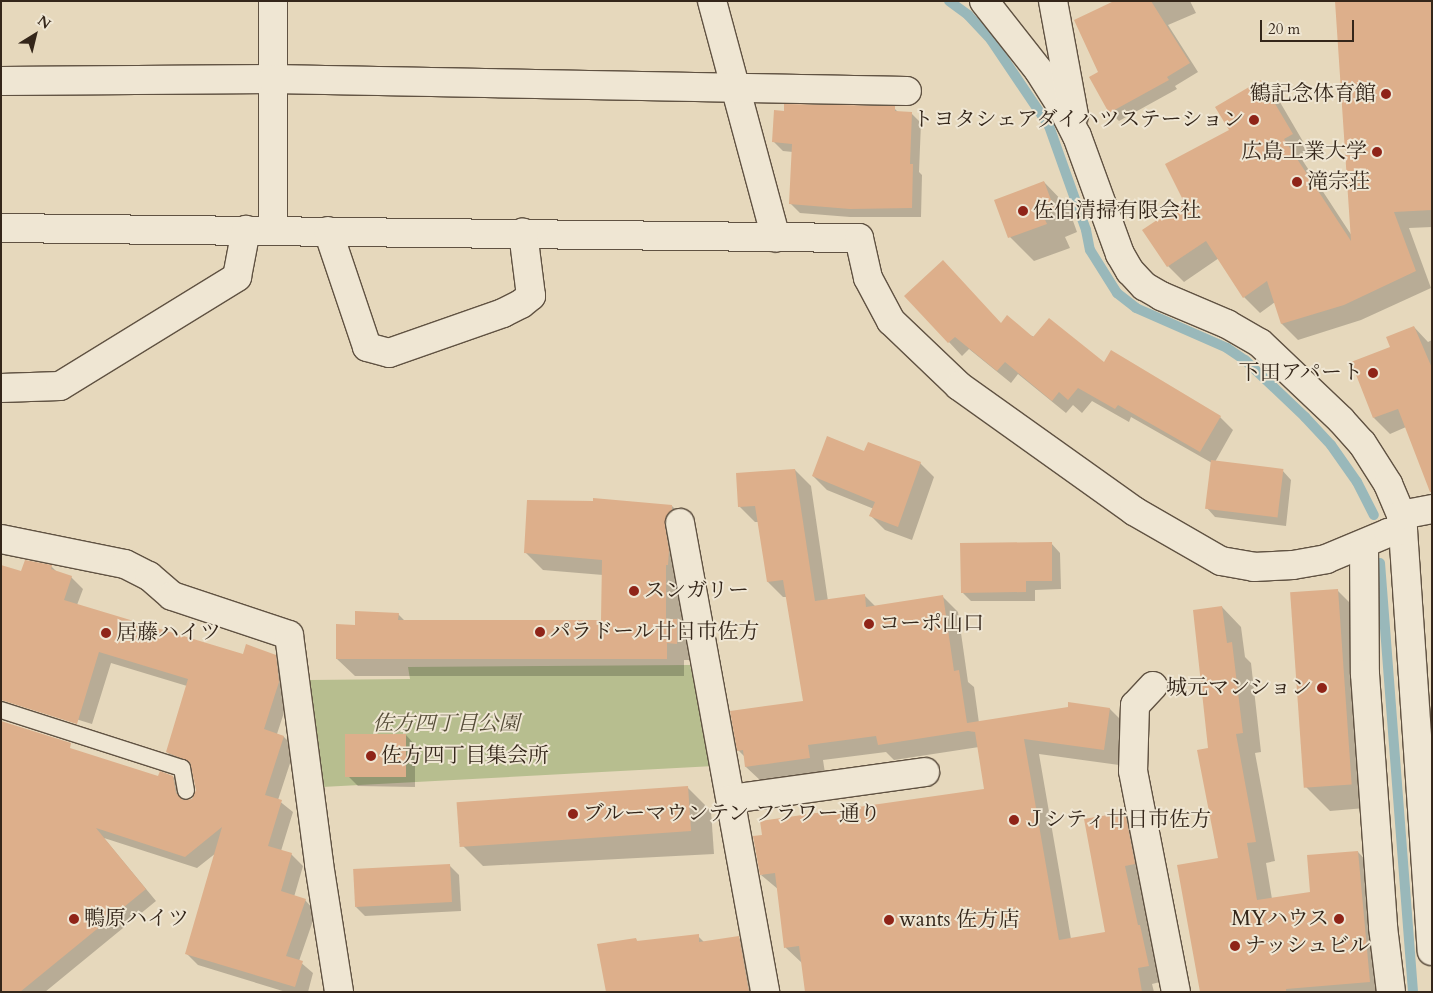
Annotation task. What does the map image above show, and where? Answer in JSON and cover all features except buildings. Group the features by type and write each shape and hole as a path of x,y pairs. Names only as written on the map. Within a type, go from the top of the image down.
{"street":[{"path":"274,1 272,79 274,231"},
{"path":"712,1 776,238"},
{"path":"984,1 1039,71 1077,136"},
{"path":"1053,1 1077,136 1120,254 1130,271 1144,286 1244,333 1275,356 1362,443 1388,484 1402,523 1421,671 1432,951"},
{"path":"1,81 272,79 907,91"},
{"path":"1,228 859,238 868,278 891,321 959,386 1134,512 1221,561 1254,568 1293,565 1326,559 1364,545 1388,533 1402,523 1432,509"},
{"path":"1,388 60,386 237,277 246,230"},
{"path":"328,231 367,348 389,353 503,313 531,296 523,234"},
{"path":"680,523 765,992"},
{"path":"1,540 125,564 149,576 172,596 289,636 319,864 339,992"},
{"path":"1364,545 1365,674 1383,927 1391,992"},
{"path":"1152,686 1135,705 1133,771 1176,992"},
{"path":"730,799 925,772"}],"lane":[{"path":"1,710 182,768 186,791"}],"green space":[{"name":"佐方四丁目公園","path":"690,665 714,766 322,787 309,680 410,679 408,667"}],"waterway":[{"path":"949,1 968,15 991,40 1049,126 1086,230 1090,250 1117,293 1136,308 1227,348 1245,360 1305,417 1331,445 1357,482 1374,515"},
{"path":"1380,563 1413,992"}],"place":[{"name":"鶴記念体育館","path":"1386,94"},
{"name":"トヨタシェアダイハツステーション","path":"1254,120"},
{"name":"広島工業大学","path":"1377,152"},
{"name":"滝宗荘","path":"1297,182"},
{"name":"佐伯清掃有限会社","path":"1023,211"},
{"name":"下田アパート","path":"1373,373"},
{"name":"スンガリー","path":"634,591"},
{"name":"コーポ山口","path":"869,624"},
{"name":"パラドール廿日市佐方","path":"540,632"},
{"name":"居藤ハイツ","path":"106,633"},
{"name":"城元マンション","path":"1322,688"},
{"name":"佐方四丁目集会所","path":"371,756"},
{"name":"ブルーマウンテン フラワー通り","path":"573,814"},
{"name":"Ｊシティ廿日市佐方","path":"1014,820"},
{"name":"鴨原ハイツ","path":"74,919"},
{"name":"MYハウス","path":"1339,919"},
{"name":"wants 佐方店","path":"889,920"},
{"name":"ナッシュビル","path":"1235,946"}]}
